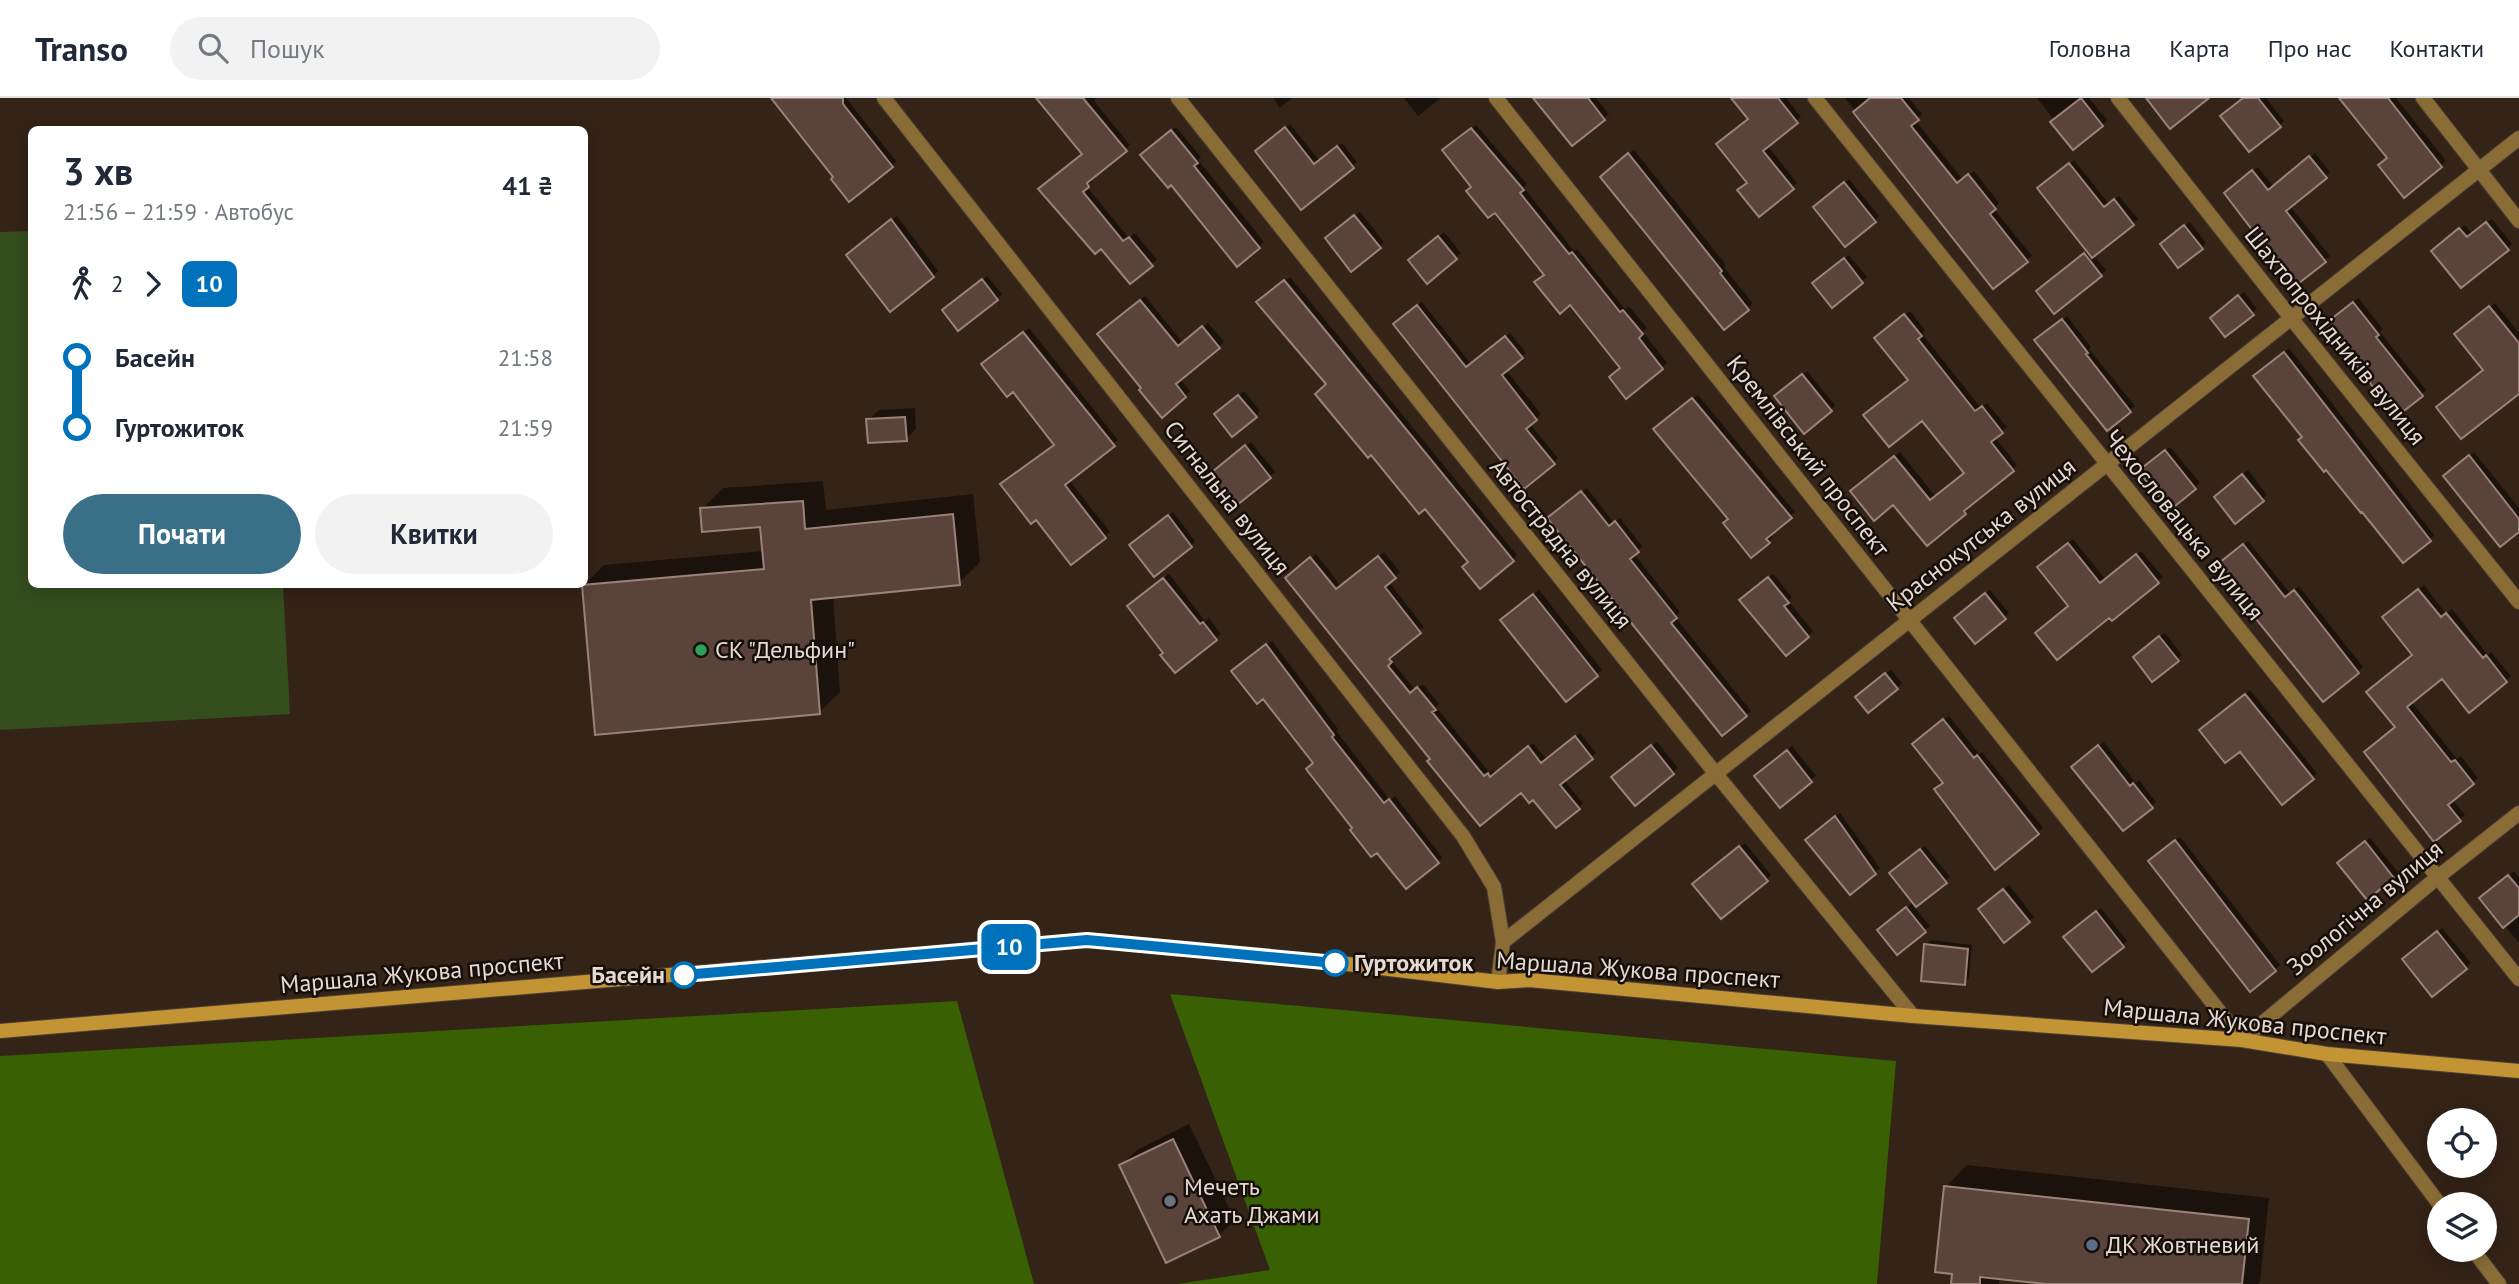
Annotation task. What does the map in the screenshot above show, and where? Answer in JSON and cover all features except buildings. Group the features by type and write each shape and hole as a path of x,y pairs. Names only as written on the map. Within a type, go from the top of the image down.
{"street":[{"name":"Сигнальна вулиця","path":"884,98 1463,836 1494,887 1503,942"},
{"name":"Автострадна вулиця","path":"1178,98 1716,774 1913,1016"},
{"name":"Кремлівський проспект","path":"1496,98 2242,1040"},
{"name":"Чехословацька вулиця","path":"1815,98 2519,979"},
{"name":"Шахтопрохідників вулиця","path":"2118,98 2519,602"},
{"path":"2423,98 2519,221"},
{"name":"Краснокутська вулиця","path":"1503,942 2519,138"},
{"name":"Зоологічна вулиця","path":"2242,1040 2519,813"},
{"name":"Маршала Жукова проспект","path":"0,1031 1087,940 1339,963 1498,982 1529,980 1913,1016 2242,1040 2328,1054 2519,1072"},
{"path":"1498,982 1503,942"},
{"path":"2328,1054 2430,1192"},
{"path":"2482,1262 2498,1284"}],"green space":[{"path":"28,231 28,588 283,588 290,714 0,730 0,232"},
{"path":"1170,994 1896,1061 1877,1284 1177,1284 1270,1270"},
{"path":"957,1001 1034,1284 0,1284 0,1056"}],"bus line":[{"name":"10","path":"684,975 1087,940 1335,963"}],"place":[{"name":"СК \"Дельфин\"","path":"701,650"},
{"name":"Гуртожиток","path":"1335,963"},
{"name":"Басейн","path":"684,975"},
{"name":"Мечеть Ахать Джами","path":"1170,1201"},
{"name":"ДК Жовтневий","path":"2092,1245"}]}
